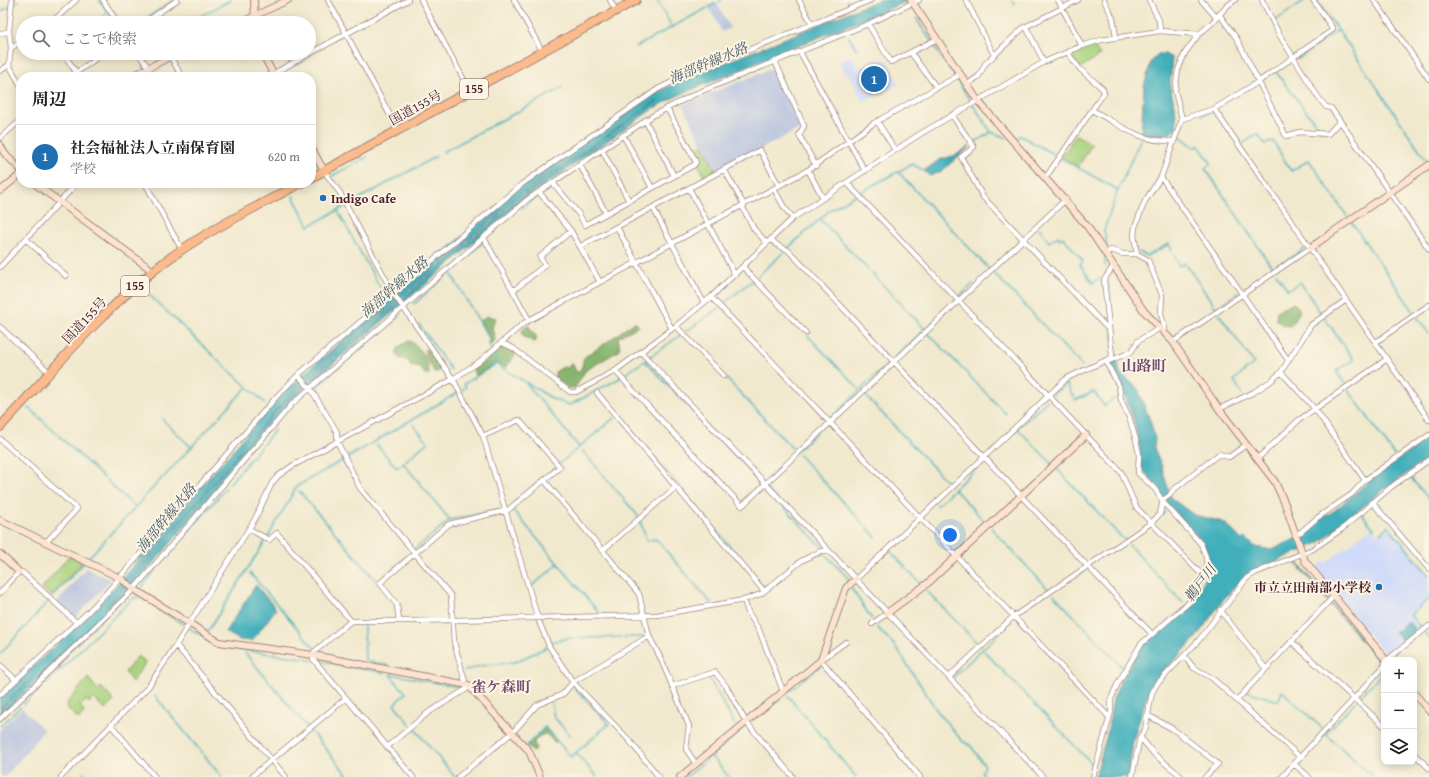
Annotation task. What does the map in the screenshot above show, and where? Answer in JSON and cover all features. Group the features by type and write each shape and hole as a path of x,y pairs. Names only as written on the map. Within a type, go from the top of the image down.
{"highway":[{"name":"国道155号","path":"316,175 636,0"},
{"name":"国道155号","path":"0,428 120,299 153,271 182,250 292,188"}],"street":[{"path":"12,0 9,31 11,48 9,65 16,77"},
{"path":"59,16 76,0"},
{"path":"103,0 113,16"},
{"path":"154,16 177,0"},
{"path":"254,0 256,15 288,0"},
{"path":"328,0 398,130"},
{"path":"316,51 408,0"},
{"path":"421,0 470,91"},
{"path":"514,0 542,51"},
{"path":"610,0 616,11"},
{"path":"799,0 812,24"},
{"path":"0,695 77,623 121,579 278,395 298,376 522,184 658,89 678,79 871,0"},
{"path":"966,0 994,55"},
{"path":"1058,0 1082,46"},
{"path":"968,84 979,76 985,64 994,55 1026,27 1078,0"},
{"path":"1104,0 1113,18 1116,37"},
{"path":"1149,0 1158,20 1160,31"},
{"path":"1201,0 1218,16 1237,39 1286,136 1300,132 1328,134 1340,121"},
{"path":"1137,254 1134,235 1135,227 1145,201 1161,177 1182,119 1175,91 1178,70 1185,53 1199,34 1235,0"},
{"path":"1262,0 1280,36 1318,97 1326,107 1331,108 1429,249"},
{"path":"1182,119 1214,109 1258,82 1333,29 1313,0"},
{"path":"1374,0 1429,79"},
{"path":"0,719 133,589 274,424 309,387 520,206 623,134 644,120 667,108 697,93 868,24 914,1 934,40 958,76 968,84 974,103 1066,199 1106,253 1144,311 1173,342 1219,408 1275,482 1281,493 1302,554 1308,566 1330,599 1384,657"},
{"path":"868,24 891,62 934,40"},
{"path":"1026,27 1044,62"},
{"path":"0,34 9,31"},
{"path":"502,343 512,348 573,393 615,371 676,326 735,275 793,218 952,115 1044,62 1082,46 1116,37 1160,31 1199,34"},
{"path":"11,48 16,45"},
{"path":"800,52 864,171"},
{"path":"1046,177 1104,93 1103,89 1080,69 1067,52"},
{"path":"911,53 937,88"},
{"path":"68,60 76,72 94,60"},
{"path":"143,60 148,67"},
{"path":"140,72 162,60"},
{"path":"172,60 179,72"},
{"path":"266,60 272,72"},
{"path":"279,72 300,60"},
{"path":"775,62 804,126 799,135 816,166"},
{"path":"0,71 9,65"},
{"path":"61,777 144,692 176,646 249,528 275,478 292,466 453,379 502,343 529,320 816,166 877,121 958,76"},
{"path":"553,183 578,213 585,225 694,165 696,162 667,108"},
{"path":"1214,109 1429,420"},
{"path":"1092,110 1142,137 1153,141 1174,141"},
{"path":"952,115 974,147 961,157 983,197 1109,330"},
{"path":"644,120 674,176"},
{"path":"877,121 896,150"},
{"path":"0,138 16,124"},
{"path":"623,134 652,188"},
{"path":"0,145 16,165"},
{"path":"602,150 628,201"},
{"path":"581,246 760,150 779,186"},
{"path":"316,156 324,171 340,193 394,294 453,379 483,436 538,619 549,646 573,682 628,739 659,777"},
{"path":"1173,342 1429,164"},
{"path":"580,165 606,213"},
{"path":"724,169 754,229 769,241 788,250 1151,634"},
{"path":"808,170 823,198"},
{"path":"1161,177 1288,360"},
{"path":"0,191 16,178"},
{"path":"847,183 1124,475 1136,507 1204,577"},
{"path":"41,188 153,271"},
{"path":"0,267 72,188"},
{"path":"148,188 182,250"},
{"path":"689,188 735,275"},
{"path":"774,188 784,207 793,218"},
{"path":"539,192 571,231 581,246 600,282"},
{"path":"615,371 742,506 1066,199"},
{"path":"653,208 704,303"},
{"path":"617,227 672,329"},
{"path":"513,291 545,266 540,257 571,231"},
{"path":"484,238 529,320"},
{"path":"26,239 66,276"},
{"path":"821,660 846,588 1067,378 1131,352 1138,341 1165,328 1161,314 1162,295 1148,260 1137,254 1123,254 1111,250 1106,253"},
{"path":"1108,361 1112,355 1104,280 1114,265"},
{"path":"743,267 806,333"},
{"path":"711,297 1109,717"},
{"path":"1219,408 1254,392 1280,372 1311,325 1346,300"},
{"path":"1376,342 1429,305"},
{"path":"676,326 724,376"},
{"path":"0,327 50,374"},
{"path":"641,352 1043,777"},
{"path":"1257,459 1299,420 1387,359"},
{"path":"1093,777 1109,717 1111,699 1118,683 1136,652 1151,634 1193,599 1207,569 1207,562 1203,548 1163,501 1155,489 1138,473 1136,440 1129,417 1121,400 1119,386 1108,361"},
{"path":"1280,372 1315,409 1365,480"},
{"path":"298,376 309,387 337,432 337,441 360,488 451,596 454,642 468,686 530,754 540,777"},
{"path":"597,393 764,591"},
{"path":"399,621 397,605 380,583 452,522 506,511 560,467 519,420 483,436"},
{"path":"872,624 928,583 1086,435"},
{"path":"1295,535 1302,532 1317,518 1352,494 1365,480 1429,435"},
{"path":"0,439 77,509 47,541"},
{"path":"949,677 1014,617 1151,523 1160,514 1163,501 1172,491 1219,454 1229,456 1246,445"},
{"path":"1132,777 1140,737 1145,730 1152,693 1156,685 1184,656 1247,578 1255,573 1313,550 1342,529 1372,502 1429,460"},
{"path":"544,480 639,594 648,636 660,657 690,726 687,752 696,764"},
{"path":"602,550 676,487"},
{"path":"1372,502 1429,569"},
{"path":"0,520 47,541 121,579 133,589 222,643 313,655 468,686"},
{"path":"249,528 269,540 277,533 351,621"},
{"path":"413,777 313,659 314,652 351,621 644,616 744,600 764,591 801,561 821,551 829,551"},
{"path":"0,554 19,572 22,572 77,623"},
{"path":"0,593 19,572"},
{"path":"1237,700 1330,599"},
{"path":"744,600 748,612 759,630 783,691"},
{"path":"1220,610 1266,668"},
{"path":"1391,657 1429,626"},
{"path":"458,777 512,733 537,705 563,694 573,682 648,636"},
{"path":"1291,641 1381,723"},
{"path":"680,777 821,660 846,642"},
{"path":"176,646 286,777"},
{"path":"1184,656 1194,668 1212,678 1300,757"},
{"path":"821,660 920,777"},
{"path":"0,665 16,680"},
{"path":"1282,777 1381,669"},
{"path":"672,686 715,672 726,686 746,722 792,777"},
{"path":"387,747 429,712 468,686"},
{"path":"1417,697 1429,711"},
{"path":"251,777 346,698"},
{"path":"1148,715 1173,729 1218,764 1205,777"},
{"path":"111,725 155,777"},
{"path":"1140,737 1155,755 1182,777"},
{"path":"1417,757 1429,768"},
{"path":"1294,764 1309,777"}],"shaded area":[{"path":"717,3 730,28 722,32 709,8"},
{"path":"852,56 858,69 876,60 887,60 899,84 863,102 849,73 845,74 839,61"},
{"path":"775,67 802,125 800,129 716,172 683,105"},
{"name":"市立立田南部小学校","path":"1388,527 1429,576 1429,598 1409,615 1421,630 1389,656 1387,656 1314,569 1324,561 1326,563 1371,528 1378,535"},
{"path":"86,568 111,580 74,619 57,602"},
{"path":"22,708 44,730 5,777 2,777 0,774 0,729"}],"green space":[{"path":"1093,44 1100,55 1080,68 1069,53"},
{"path":"1076,135 1092,144 1078,167 1062,157"},
{"path":"703,145 716,171 704,177 693,150"},
{"path":"1292,303 1296,305 1300,311 1290,326 1283,325 1276,320 1277,311"},
{"path":"487,316 496,318 492,327 495,340 491,345 490,337 480,321"},
{"path":"635,322 639,326 618,337 620,349 585,371 575,388 568,388 555,378 555,372 563,367 568,368 572,362 576,372 579,372 586,356"},
{"path":"528,325 537,338 535,342 524,337 522,333 523,329"},
{"path":"409,341 417,346 424,354 428,364 429,374 425,374 419,367 412,367 407,360 399,358 396,353 400,346"},
{"path":"501,346 506,346 516,354 506,367 496,363 475,376 473,370 479,364 487,361 489,355"},
{"path":"425,349 431,350 442,366 438,372 434,372 425,353"},
{"path":"69,556 83,562 51,596 42,588"},
{"path":"138,656 146,662 132,682 125,672"},
{"path":"88,678 98,690 101,687 114,701 105,710 94,698 89,703 87,700 80,706 84,712 80,718 77,718 68,709 67,703"},
{"path":"544,728 556,741 555,743 546,734 541,735 534,742 536,749 533,752 527,745"}],"water":[{"path":"879,0 910,0 679,95 654,108 526,198 307,386 240,460 176,537 116,604 84,637 0,716 0,709 37,674 0,708 0,698 99,605 271,406 301,376 515,191 659,91","holes":["657,101 523,195 306,381 276,411 105,608 276,410 305,380 522,194"]},
{"path":"1158,54 1165,54 1172,58 1170,87 1175,106 1177,128 1169,134 1141,135 1144,86 1151,62"},
{"path":"970,146 942,171 930,176 924,171 939,160 956,155"},
{"path":"1117,359 1120,372 1138,389 1151,423 1155,439 1154,448 1161,464 1171,498 1194,515 1220,521 1226,524 1242,540 1244,538 1256,547 1272,550 1303,535 1317,521 1334,511 1376,475 1429,438 1429,458 1382,491 1319,543 1246,575 1223,600 1195,639 1153,682 1133,741 1128,777 1095,777 1107,734 1113,699 1120,682 1142,644 1194,600 1209,571 1208,555 1203,543 1165,501 1156,486 1142,469 1139,445 1133,419 1120,381 1110,365 1110,363"},
{"path":"1294,561 1296,561 1381,661 1381,664"},
{"path":"256,585 276,609 252,641 240,640 225,632"},
{"path":"1408,621 1416,631 1403,642 1395,632"}],"waterway":[{"path":"14,4 19,0"},
{"path":"99,0 110,16"},
{"path":"150,16 173,0"},
{"path":"200,16 231,0"},
{"path":"657,0 672,27"},
{"path":"847,0 849,4"},
{"path":"1012,0 1014,4"},
{"path":"1275,21 1305,0"},
{"path":"1298,59 1338,30 1316,0"},
{"path":"709,7 716,3"},
{"path":"0,12 9,7"},
{"path":"636,47 707,8"},
{"path":"104,16 108,13"},
{"path":"916,18 991,132 1007,138"},
{"path":"1338,30 1427,161"},
{"path":"849,37 857,50"},
{"path":"1276,72 1322,132"},
{"path":"491,126 562,88"},
{"path":"1201,115 1213,112"},
{"path":"443,152 489,127"},
{"path":"975,142 990,133"},
{"path":"1242,144 1258,134 1265,144 1273,141 1291,171 1309,160 1347,216"},
{"path":"1015,138 1021,136 1118,190"},
{"path":"1180,136 1194,147 1199,146 1211,163 1205,168 1273,269"},
{"path":"1107,246 1104,230 1118,190 1141,138"},
{"path":"419,166 436,156"},
{"path":"332,176 367,157"},
{"path":"859,193 912,164 925,171"},
{"path":"349,204 417,167"},
{"path":"899,173 989,269"},
{"path":"788,248 830,210 855,195"},
{"path":"293,196 309,226 344,207"},
{"path":"522,208 537,196"},
{"path":"338,211 357,246"},
{"path":"820,219 925,329"},
{"path":"1352,223 1414,312"},
{"path":"1039,228 1049,242 1058,236 1060,239 1063,237 1083,261 1080,265 1093,283 1100,278"},
{"path":"414,304 482,243"},
{"path":"1139,252 1147,256 1169,244 1172,251"},
{"path":"1275,268 1307,247"},
{"name":"海部幹線水路","path":"358,248 384,294"},
{"path":"757,277 784,252"},
{"path":"1174,254 1179,266 1185,263 1216,308 1238,293"},
{"path":"1105,257 1105,266"},
{"path":"992,271 1082,366"},
{"path":"450,272 490,340 488,342 491,348"},
{"path":"1276,273 1288,290 1300,282 1322,315"},
{"path":"722,305 753,280"},
{"path":"1108,282 1115,357"},
{"path":"958,298 973,284"},
{"path":"142,288 215,357"},
{"path":"894,358 956,301"},
{"path":"685,332 719,308"},
{"path":"1219,314 1254,363 1234,380 1242,395"},
{"path":"314,390 400,315"},
{"path":"1324,317 1354,360 1336,371 1345,384"},
{"path":"1417,317 1429,334"},
{"path":"419,324 451,370"},
{"path":"928,333 1006,414"},
{"path":"648,358 681,335"},
{"path":"808,336 860,390"},
{"path":"492,353 498,364"},
{"path":"217,359 265,403"},
{"path":"622,376 646,360"},
{"path":"646,362 761,483"},
{"path":"830,419 890,362"},
{"path":"462,390 466,387 464,384 496,364 553,399 570,405 620,378"},
{"path":"727,379 795,451"},
{"path":"525,382 579,447"},
{"path":"1052,395 1066,383 1075,400 1094,392 1104,406 1118,396"},
{"path":"220,416 247,387"},
{"path":"1348,389 1395,456"},
{"path":"347,458 457,393"},
{"path":"864,394 950,485"},
{"path":"1001,444 1048,400"},
{"path":"29,408 104,478"},
{"path":"619,415 763,586 768,585"},
{"path":"164,477 218,418"},
{"path":"559,464 614,418"},
{"path":"162,419 191,447"},
{"path":"765,481 826,423"},
{"path":"377,445 397,468 428,442 413,425"},
{"path":"1018,429 1051,463"},
{"path":"229,484 275,430"},
{"path":"582,450 639,517"},
{"path":"799,455 876,537"},
{"path":"268,537 297,486 345,459"},
{"path":"937,505 984,461"},
{"path":"403,463 450,520"},
{"path":"513,503 556,467"},
{"path":"1056,468 1123,539"},
{"path":"1410,477 1429,499"},
{"path":"108,537 162,478"},
{"path":"106,480 135,507"},
{"path":"743,502 762,484"},
{"path":"765,487 823,548"},
{"path":"196,523 226,488"},
{"path":"954,489 987,524"},
{"path":"299,491 377,582"},
{"path":"415,549 450,520 499,510"},
{"path":"513,510 601,615"},
{"path":"1161,516 1165,512"},
{"path":"1362,514 1374,529"},
{"path":"640,521 647,541 656,539 711,603"},
{"path":"1380,533 1388,526 1429,575"},
{"path":"142,587 192,527"},
{"path":"991,528 1049,590"},
{"path":"89,557 106,539"},
{"path":"208,631 266,540"},
{"name":"鵜戸川","path":"1129,545 1182,602"},
{"path":"889,550 921,584"},
{"path":"377,583 412,552"},
{"path":"818,555 825,554 849,579 847,583"},
{"path":"773,582 797,561"},
{"path":"52,597 84,563"},
{"path":"532,586 558,564"},
{"path":"1077,576 1087,569"},
{"path":"250,573 315,649"},
{"path":"857,585 882,611"},
{"path":"851,588 872,619"},
{"path":"926,590 980,646"},
{"path":"1054,595 1124,669"},
{"path":"135,596 140,599"},
{"path":"46,684 133,598 135,599"},
{"path":"1422,629 1410,615 1429,599"},
{"path":"0,654 50,600"},
{"path":"157,608 185,625"},
{"path":"952,678 1012,621"},
{"path":"352,624 364,624 365,661 390,666"},
{"path":"877,627 895,646 938,712 962,741 971,746 985,766 982,772 984,777"},
{"path":"189,628 221,647 310,659 312,661"},
{"path":"1425,633 1429,639"},
{"path":"551,642 569,638 644,637"},
{"path":"465,671 480,666 515,662 547,647"},
{"path":"984,651 1092,764"},
{"path":"245,653 308,728"},
{"path":"317,660 374,671"},
{"path":"751,722 820,666"},
{"path":"378,672 384,673"},
{"path":"391,674 464,688"},
{"path":"1358,699 1381,674"},
{"path":"390,675 406,693 394,704 410,724"},
{"path":"708,676 735,725"},
{"path":"527,745 545,727 571,757 609,724 574,687"},
{"path":"24,704 40,689"},
{"path":"1247,691 1278,701 1282,691 1322,728"},
{"path":"155,696 222,777"},
{"path":"788,696 856,777"},
{"path":"551,701 554,717 570,735"},
{"path":"1298,764 1355,702"},
{"path":"0,726 20,707"},
{"path":"686,777 746,726"},
{"path":"414,728 455,777"},
{"path":"310,730 349,777"},
{"path":"1326,734 1373,777"},
{"path":"576,753 597,777"},
{"path":"393,757 410,777"},
{"path":"712,757 729,777"},
{"path":"1287,777 1296,767"},
{"path":"83,773 86,777"}],"place":[{"name":"社会福祉法人立南保育園","path":"874,79"},
{"name":"Indigo Cafe","path":"323,198"},
{"name":"市立立田南部小学校","path":"1379,587"}],"district":[{"name":"山路町","path":"1144,366"},
{"name":"雀ケ森町","path":"501,687"}]}
